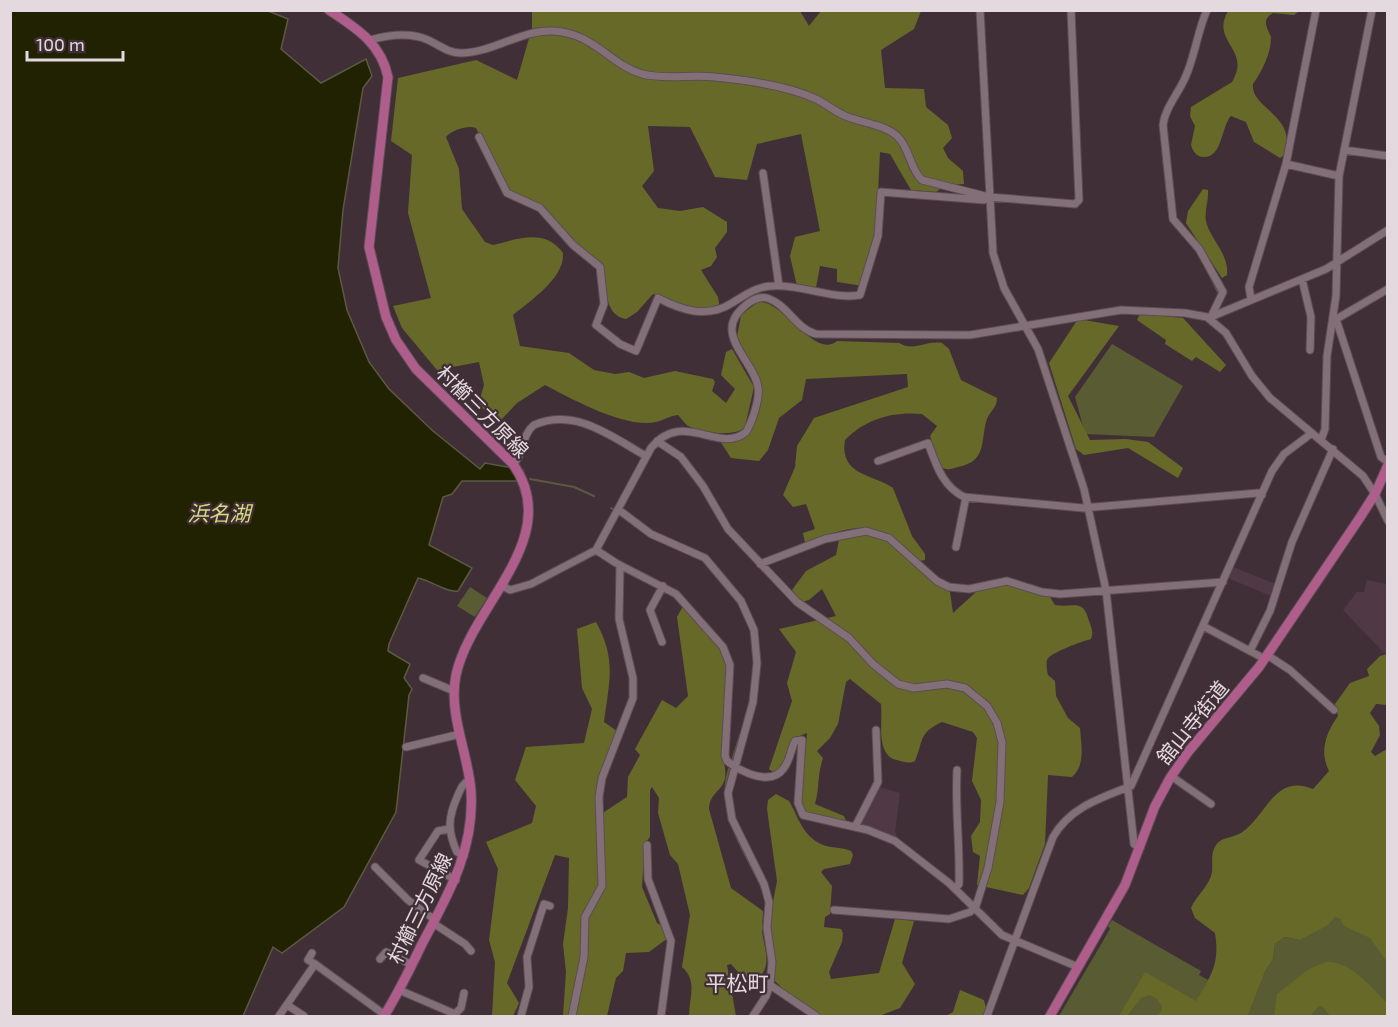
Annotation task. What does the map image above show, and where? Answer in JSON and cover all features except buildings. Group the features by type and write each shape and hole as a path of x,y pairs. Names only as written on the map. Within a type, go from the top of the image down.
{"main road":[{"name":"村櫛三方原線","path":"329,10 370,40 381,54 388,76 369,247 386,317 396,340 416,369 513,464 522,479 529,510 528,526 521,549 470,637 459,665 454,691 470,780 471,813 464,856 456,880 386,1015"},
{"name":"舘山寺街道","path":"1050,1017 1121,892 1155,806 1171,776 1266,657 1375,494 1388,463"}],"street":[{"path":"980,10 989,197 995,265 1004,288 1040,355 1082,483 1106,590 1134,844 1140,848"},
{"path":"370,40 388,35 414,36 450,52 467,53 538,32 560,31 587,40 632,70 646,75 714,77 778,86 816,99 838,113 892,133 900,139 915,174 922,180 989,197 1075,204 1079,200 1071,10"},
{"path":"1207,10 1198,32 1187,74 1165,115 1163,125 1173,219 1199,249 1223,292 1210,319"},
{"path":"1251,299 1249,287 1286,164 1316,10"},
{"path":"1321,440 1325,429 1327,356 1334,321 1339,176 1363,65 1372,10"},
{"path":"479,136 507,193 540,208 578,250 600,267 604,304 596,325 620,344 636,351 658,298 682,310 713,311 760,288 779,286 860,295 878,236 882,192 984,200 989,197"},
{"path":"1344,150 1388,156"},
{"path":"1286,164 1339,176"},
{"path":"762,173 779,286"},
{"path":"1210,319 1220,311 1337,263 1388,230"},
{"path":"1302,279 1311,317 1310,350"},
{"path":"760,288 762,298"},
{"path":"1334,321 1386,294"},
{"path":"501,585 510,590 527,586 597,550 646,456 657,441 667,434 681,430 733,438 746,432 759,391 734,344 733,325 742,308 762,298 773,301 805,329 816,334 960,336 1121,310 1192,313 1210,319 1226,333 1264,391 1358,471 1375,494 1388,520"},
{"path":"1334,321 1381,458 1388,463"},
{"path":"513,464 518,460 525,435 530,428 543,422 574,420 586,423 646,456"},
{"path":"987,1017 1048,846 1058,829 1077,810 1131,786 1281,457 1311,433"},
{"path":"657,441 681,457 703,486 728,529 760,564 797,602 849,638 873,664 898,684 914,688 947,684 965,688 980,699 993,714 1002,742 1000,802 988,868 974,908 949,919 834,910"},
{"path":"878,461 928,443 939,473 953,489 966,497 1088,508 1257,493 1262,495"},
{"path":"1250,651 1270,611 1292,542 1333,449"},
{"path":"956,547 966,497"},
{"path":"619,510 651,534 690,549 705,558 747,610 756,640 756,676 750,714 728,793 730,811 768,896 766,928 772,962 770,985 753,1017"},
{"path":"760,564 825,539 866,531 889,538 937,581 955,589 969,590 1007,581 1051,593 1223,582"},
{"path":"597,550 620,566 663,586 680,597 726,653 730,672 725,756 734,766 762,777 772,776 785,767 795,741 800,739 803,744 798,803 800,812 810,819 855,826 895,841 955,889 996,931 1014,941 1078,967"},
{"path":"572,1017 583,962 585,917 602,886 599,798 602,778 633,698 633,678 620,619 620,566"},
{"path":"662,642 650,609 663,586"},
{"path":"1203,626 1290,670 1334,710"},
{"path":"423,678 454,691"},
{"path":"855,826 878,782 876,730"},
{"path":"406,747 460,734"},
{"path":"955,889 958,884 960,842 955,815 957,770"},
{"path":"1171,776 1210,804"},
{"path":"464,856 457,852 449,829 453,807 464,784 470,780"},
{"path":"449,829 438,831 419,860 456,880"},
{"path":"647,845 648,879 671,941 661,1017"},
{"path":"375,867 412,903 471,951"},
{"path":"521,1017 529,987 528,952 544,904 550,906"},
{"path":"380,959 386,952 412,965"},
{"path":"312,953 308,960 386,1015"},
{"path":"279,1017 315,964"},
{"path":"770,985 816,1017"},
{"path":"399,990 455,1014 461,1008 464,993"},
{"path":"287,1005 304,1017"}],"shaded area":[{"path":"532,11 800,11 809,26 821,11 921,11 914,29 881,50 885,88 924,89 926,107 948,125 952,138 943,148 948,158 963,171 964,184 946,185 936,192 911,190 890,154 880,152 876,233 869,252 863,286 837,282 837,269 820,266 816,288 797,286 790,256 795,237 820,231 801,134 757,144 747,180 715,177 690,127 648,126 654,171 642,186 658,208 680,211 703,207 727,222 727,232 715,248 717,257 711,266 701,270 718,297 719,304 717,307 690,307 653,294 637,312 626,319 613,312 610,306 603,268 580,248 544,209 509,192 476,128 460,129 446,137 459,169 462,209 485,242 493,245 521,238 540,238 556,245 563,253 562,262 553,280 513,315 520,346 569,353 594,370 615,374 629,372 644,378 675,371 713,379 715,382 712,391 726,403 735,389 721,375 726,352 732,349 754,387 745,427 740,430 717,433 701,430 688,426 678,415 656,422 630,421 599,411 545,385 517,403 500,421 478,405 484,385 479,362 437,370 402,328 393,306 431,298 408,213 412,155 391,141 398,78 476,60 517,80 532,28"},
{"path":"1228,11 1299,11 1294,15 1273,13 1267,18 1266,24 1271,37 1268,56 1253,84 1258,99 1283,127 1286,147 1280,158 1254,142 1246,122 1231,116 1218,147 1210,156 1197,155 1191,145 1195,126 1190,116 1191,107 1232,82 1237,71 1235,53 1224,31"},
{"path":"1203,189 1208,190 1207,225 1226,261 1227,275 1222,278 1186,223 1188,211"},
{"path":"758,302 768,304 778,310 808,336 828,345 837,341 899,343 910,346 942,343 949,349 961,380 997,398 987,419 979,455 968,464 955,468 946,469 940,466 930,436 937,426 922,414 890,415 880,418 861,427 845,440 847,461 853,467 893,488 912,536 925,554 925,560 919,561 890,537 866,528 840,531 805,543 803,533 815,529 806,504 793,507 783,495 795,467 797,446 814,418 908,387 907,374 806,379 802,400 779,418 768,450 759,461 731,458 720,441 738,441 749,434 762,396 762,385 737,337 741,315"},
{"path":"1140,314 1183,318 1226,365 1220,372 1196,357 1192,361 1165,344 1166,340 1137,320"},
{"path":"1078,319 1119,326 1068,396 1090,440 1126,439 1148,442 1183,468 1178,478 1128,448 1084,455 1076,449 1049,363"},
{"path":"1112,344 1183,386 1154,437 1085,434 1075,397"},
{"path":"866,534 887,540 935,583 950,592 953,613 977,591 1007,584 1050,597 1055,605 1081,607 1087,614 1092,630 1091,639 1060,651 1047,660 1048,675 1055,681 1056,696 1068,718 1080,728 1082,754 1079,767 1072,777 1048,775 1045,844 1029,888 1023,895 977,885 980,856 973,852 971,836 980,822 981,800 972,781 977,738 973,732 942,722 925,734 915,761 909,763 890,757 883,745 881,704 850,679 846,682 838,724 830,738 817,751 823,758 815,804 844,816 846,821 807,815 801,803 807,733 792,739 782,766 773,772 769,769 792,701 787,683 796,652 779,629 836,616 822,589 809,600 801,602 792,590 806,571 836,555 839,540"},
{"path":"1233,567 1278,585 1273,597 1228,578"},
{"path":"1367,580 1387,584 1387,652 1385,654 1343,610 1357,592 1364,592"},
{"path":"470,587 487,598 475,617 457,606"},
{"path":"683,606 720,649 727,666 722,756 725,777 710,802 709,809 731,888 763,911 762,931 766,962 763,973 758,979 745,980 731,964 727,965 736,1016 689,1016 691,984 687,972 682,967 690,915 678,864 670,855 658,813 659,798 652,787 650,790 650,837 645,843 642,887 657,923 664,927 668,938 649,952 626,953 623,971 616,978 607,1016 563,1016 566,972 563,944 568,908 569,858 555,855 507,983 519,1003 513,1016 492,1016 495,962 489,940 498,869 486,842 532,823 536,806 515,780 526,747 584,743 592,709 582,688 577,629 596,622 603,636 610,671 604,722 617,731 599,777 598,816 627,797 628,777 640,755 635,749 662,700 676,708 688,696 677,617"},
{"path":"1387,654 1387,705 1376,704 1370,713 1379,726 1380,735 1371,752 1375,756 1387,749 1387,962 1370,938 1344,926 1340,919 1335,917 1328,925 1300,940 1285,937 1275,944 1273,959 1265,972 1248,1016 1156,1016 1161,1012 1162,1006 1156,998 1150,995 1141,998 1127,1016 1119,1016 1145,972 1196,1001 1213,969 1216,944 1215,933 1195,918 1191,908 1211,877 1214,848 1221,840 1241,833 1250,826 1280,791 1300,786 1313,789 1329,771 1324,749 1327,736 1338,716 1335,704 1350,683 1369,676 1367,669 1380,656"},
{"path":"878,787 900,793 895,832 898,838 858,825"},
{"path":"776,794 789,801 810,837 823,845 851,851 853,855 850,864 824,869 821,872 832,886 830,914 825,917 824,927 841,929 843,933 842,942 829,972 831,979 879,973 895,919 914,921 902,963 915,984 900,1008 879,1016 821,1016 790,996 774,980 769,922 777,881 767,809 768,800"},
{"path":"1335,917 1369,937 1378,946 1387,962 1387,1016 1248,1016 1265,972 1273,959 1275,944 1285,937 1300,940"},
{"path":"1112,920 1201,971 1199,975 1208,980 1196,1002 1193,1016 1059,1016 1110,929 1108,926"},
{"path":"1326,962 1344,966 1360,976 1387,1003 1387,1016 1330,1016 1323,1007 1319,1006 1310,1016 1274,1016 1277,994 1309,969"},
{"path":"960,990 984,1000 986,1008 983,1016 946,1016 953,1012"}],"water":[{"name":"浜名湖","path":"10,11 268,11 288,19 281,49 321,83 366,59 372,76 363,88 343,210 338,268 347,310 369,362 389,389 433,431 480,469 485,463 523,470 526,481 462,481 452,494 443,497 429,545 472,568 458,591 449,590 418,578 389,644 388,651 410,664 404,678 412,689 409,695 396,812 344,907 282,953 273,947 243,1016 11,1016"}],"waterway":[{"path":"1185,71 1201,17"},
{"path":"1160,125 1165,108"},
{"path":"1162,149 1170,220 1184,236"},
{"path":"1206,268 1218,292"},
{"path":"530,479 574,487 594,496"},
{"path":"620,515 649,536"},
{"path":"732,761 740,735"},
{"path":"729,769 726,785 729,816 740,845 762,888"},
{"path":"765,914 763,928 767,947"}],"district":[{"name":"平松町","path":"737,982"}]}
